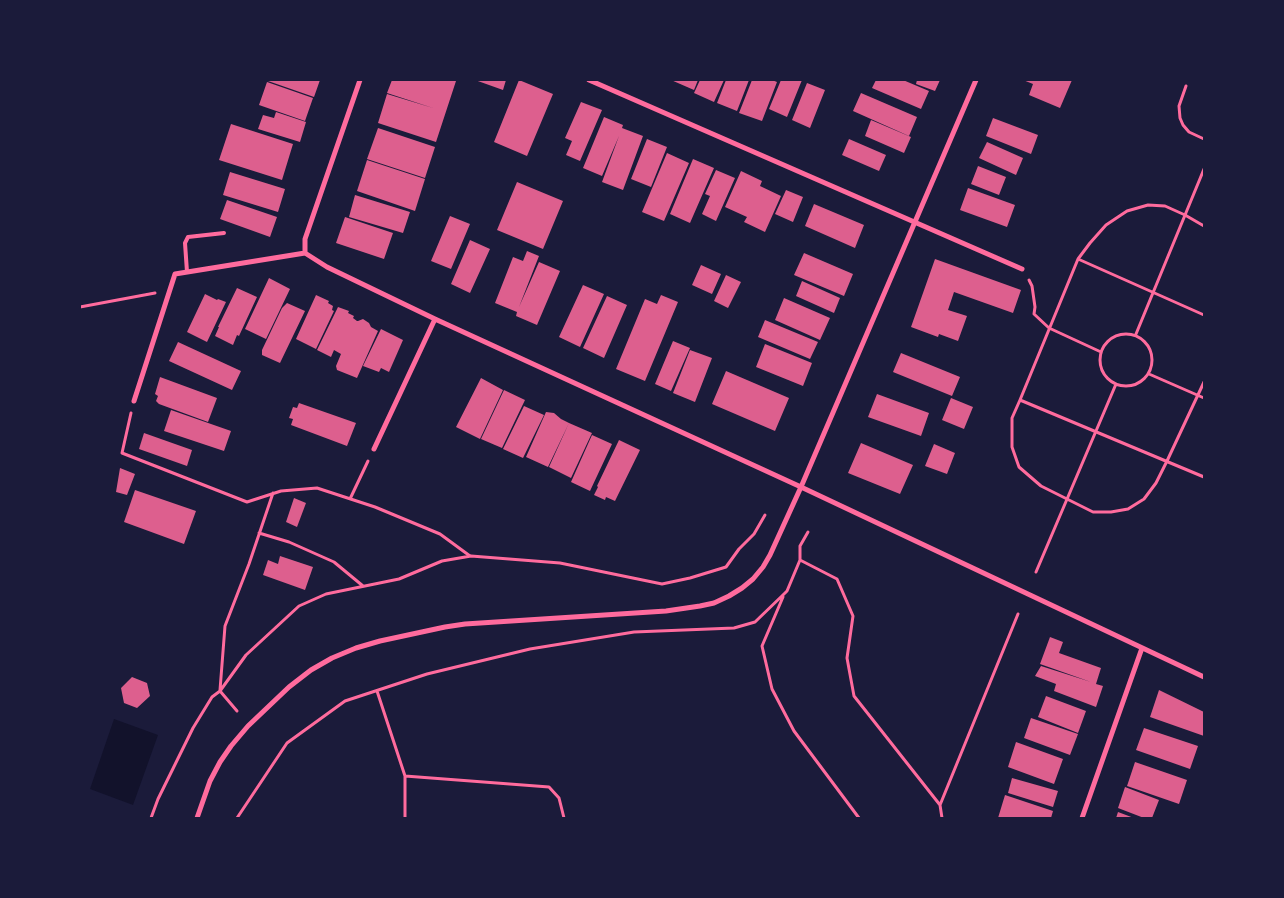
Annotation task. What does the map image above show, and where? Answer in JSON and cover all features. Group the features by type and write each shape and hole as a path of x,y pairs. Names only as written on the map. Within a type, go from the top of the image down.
{"street":[{"path":"305,253 305,239 360,80"},
{"path":"589,80 1022,269"},
{"path":"197,818 210,781 231,746 248,726 289,687 310,670 332,658 380,641 465,624 691,608 714,603 729,596 753,579 763,567 774,547 801,487 976,80"},
{"path":"134,401 175,274 305,253 327,267 435,319 801,487 1204,676"},
{"path":"374,448 435,319"},
{"path":"1082,818 1142,648"}],"lane":[{"path":"187,272 185,243 188,237 224,233"}],"path":[{"path":"1186,86 1179,106 1180,118 1189,132 1204,139"},
{"path":"1136,334 1204,169"},
{"path":"1204,226 1165,206 1148,205 1127,211 1106,225 1090,242 1078,259 1012,418 1012,447 1019,467 1041,486 1093,512 1128,509 1144,499 1156,483 1204,382"},
{"path":"1078,259 1204,314"},
{"path":"1022,269 1032,286 1035,306 1034,314 1049,328 1101,352"},
{"path":"80,308 159,292"},
{"path":"1124,333 1136,334 1146,341 1153,356 1149,374 1143,381 1134,385 1116,384 1106,378 1101,368 1101,352 1104,345 1112,337 1124,333"},
{"path":"1149,374 1204,398"},
{"path":"1036,572 1116,384"},
{"path":"1020,400 1204,477"},
{"path":"134,401 122,453 247,502 281,491 317,488 375,507 440,534 471,556"},
{"path":"350,499 374,448"},
{"path":"236,711 220,691 225,626 249,564 273,493"},
{"path":"150,818 193,728 212,697 220,691 246,655 299,606 326,594 399,579 442,561 471,556 560,563 662,584 726,567 754,534 765,515"},
{"path":"237,818 287,743 345,702 427,674 530,649 634,632 734,628 755,622 787,591 800,560 800,546 808,532"},
{"path":"259,533 289,542 334,562 363,587"},
{"path":"800,560 837,579 853,616 847,658 854,696 940,805 942,818"},
{"path":"784,594 762,646 772,689 794,731 859,818"},
{"path":"940,805 1018,614"},
{"path":"376,691 405,776 405,818"},
{"path":"405,776 549,787 559,798 564,818"}],"shaded area":[{"path":"114,719 158,735 133,805 90,789"}],"building":[{"path":"268,80 320,80 314,97"},
{"path":"392,80 456,81 436,142 378,123 387,94 433,108 387,93"},
{"path":"475,80 506,80 503,90"},
{"path":"519,80 553,94 527,156 494,142"},
{"path":"671,80 698,80 694,90"},
{"path":"700,80 724,80 714,102 694,93"},
{"path":"726,80 749,80 737,111 717,103"},
{"path":"752,80 772,80 777,82 762,121 739,113"},
{"path":"781,80 802,80 787,117 769,109"},
{"path":"876,80 903,80 929,91 921,109 872,88"},
{"path":"917,80 940,80 935,91 916,84"},
{"path":"1023,80 1072,80 1060,108 1029,95 1033,84"},
{"path":"267,82 313,98 305,121 259,105"},
{"path":"807,83 825,90 810,128 792,120"},
{"path":"861,93 917,117 909,136 853,111"},
{"path":"581,102 602,110 580,161 566,155 572,141 565,138"},
{"path":"276,112 306,122 300,142 258,129 263,115 274,118"},
{"path":"604,117 623,125 622,128 643,136 623,190 602,182 619,136 602,176 583,168"},
{"path":"993,118 1038,135 1031,154 986,136"},
{"path":"871,120 911,137 904,153 865,136"},
{"path":"231,124 293,144 282,180 219,160"},
{"path":"378,128 435,147 425,178 367,159"},
{"path":"647,139 667,147 651,187 631,179"},
{"path":"849,139 886,155 879,171 842,155"},
{"path":"987,142 1023,158 1016,175 979,158"},
{"path":"667,153 689,163 664,221 642,212"},
{"path":"693,159 714,168 690,223 670,214"},
{"path":"367,160 425,179 415,211 357,191"},
{"path":"978,166 1006,177 999,195 971,184"},
{"path":"716,170 735,178 716,221 702,214 710,196 705,194"},
{"path":"741,171 762,181 760,186 781,196 765,232 744,222 747,217 725,207"},
{"path":"230,172 285,189 278,212 223,195"},
{"path":"517,182 563,201 543,249 497,230"},
{"path":"968,188 1015,205 1007,227 960,210"},
{"path":"786,190 803,197 793,222 775,214"},
{"path":"355,195 410,212 403,233 349,217"},
{"path":"227,200 277,217 270,237 220,219"},
{"path":"814,204 864,225 855,248 805,226"},
{"path":"450,216 470,224 451,269 431,261"},
{"path":"345,217 393,233 384,259 336,243"},
{"path":"470,240 490,249 470,293 451,284"},
{"path":"527,251 539,256 519,307 539,262 560,271 537,325 516,316 517,312 495,303 513,257 523,261"},
{"path":"804,253 853,274 844,296 794,275"},
{"path":"935,259 1021,290 1013,313 954,292 948,310 967,316 958,341 939,334 938,337 911,327"},
{"path":"701,265 721,274 712,294 692,285"},
{"path":"726,275 741,282 728,308 714,301"},
{"path":"269,278 290,289 266,339 245,329"},
{"path":"802,281 840,298 834,313 796,296"},
{"path":"583,285 604,294 580,347 559,337"},
{"path":"237,288 257,297 233,345 215,336"},
{"path":"205,294 226,302 207,342 187,332"},
{"path":"316,295 329,301 328,303 333,306 332,310 334,311 316,349 296,339"},
{"path":"661,295 678,302 645,381 616,369 645,299 657,304"},
{"path":"607,296 627,305 604,358 583,348"},
{"path":"784,298 830,318 820,340 775,320"},
{"path":"287,303 305,311 280,363 262,355 262,350 282,308"},
{"path":"338,307 349,311 348,313 354,316 353,318 357,321 363,319 378,331 357,378 337,370 336,366 341,354 334,350 331,357 317,350"},
{"path":"765,320 818,342 810,359 758,337"},
{"path":"381,329 403,340 389,372 381,368 379,372 363,366"},
{"path":"673,341 690,348 671,391 655,384"},
{"path":"178,342 241,371 232,390 169,361"},
{"path":"765,344 812,363 803,386 756,367"},
{"path":"690,350 712,358 695,402 673,393"},
{"path":"901,353 960,377 952,396 893,372"},
{"path":"726,371 789,398 775,431 712,404"},
{"path":"160,377 217,398 208,422 159,404 156,401 158,396 155,394"},
{"path":"481,378 503,390 480,439 456,427"},
{"path":"504,390 525,400 502,448 481,439"},
{"path":"877,394 929,413 921,436 868,417"},
{"path":"951,398 973,407 964,429 942,420"},
{"path":"299,403 356,423 347,446 291,425 293,419 289,418 293,407 297,408"},
{"path":"524,406 544,415 523,458 503,449"},
{"path":"171,410 231,431 224,451 164,431"},
{"path":"546,412 554,413 569,423 548,467 526,457"},
{"path":"569,423 592,433 571,478 549,467"},
{"path":"144,433 192,450 187,466 139,449"},
{"path":"592,435 612,444 590,491 571,482"},
{"path":"619,440 640,450 615,501 606,497 605,500 594,495"},
{"path":"861,443 913,465 900,494 848,473"},
{"path":"934,444 955,453 947,474 925,466"},
{"path":"120,468 135,474 127,495 116,492"},
{"path":"135,490 196,511 184,544 124,522"},
{"path":"294,498 306,503 297,527 286,522"},
{"path":"280,556 313,567 305,590 263,575 268,560 278,564"},
{"path":"1050,637 1063,642 1059,653 1101,668 1096,684 1103,686 1096,707 1054,691 1056,684 1035,676 1041,666 1091,682 1040,664"},
{"path":"132,677 147,683 150,696 137,708 124,703 121,688"},
{"path":"1159,690 1204,712 1204,736 1150,717"},
{"path":"1046,696 1086,711 1078,733 1038,717"},
{"path":"1031,718 1078,734 1070,755 1024,738"},
{"path":"1144,728 1198,746 1190,769 1136,750"},
{"path":"1016,742 1063,759 1054,784 1008,767"},
{"path":"1135,762 1187,780 1179,804 1127,786"},
{"path":"1012,778 1058,791 1053,807 1008,793"},
{"path":"1125,787 1159,800 1152,818 1144,818 1118,808"},
{"path":"1005,795 1053,811 1051,818 998,818"},
{"path":"1118,812 1134,818 1116,818"}]}
